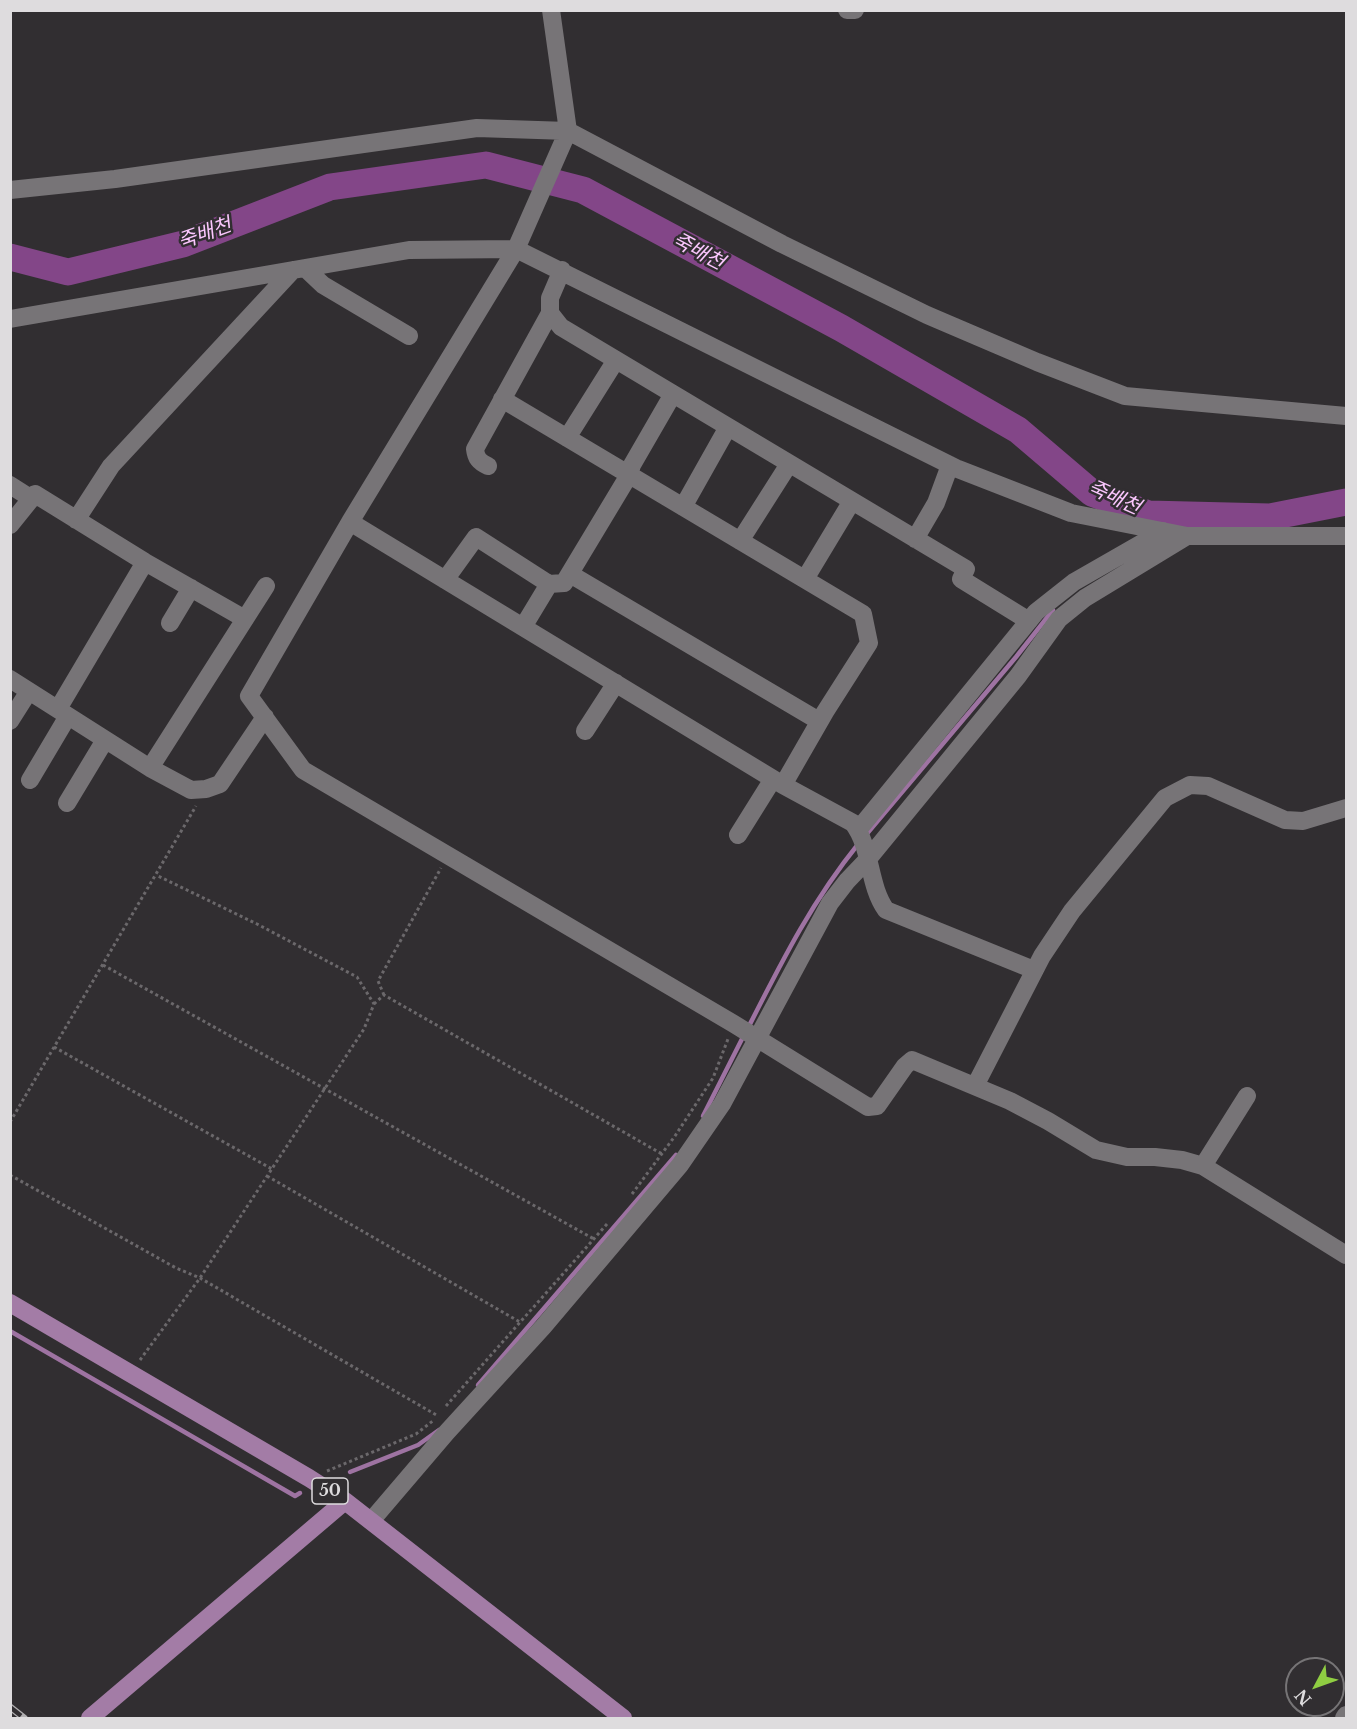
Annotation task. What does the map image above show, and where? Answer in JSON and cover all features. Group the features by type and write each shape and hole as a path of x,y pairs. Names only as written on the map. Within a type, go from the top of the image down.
{"main road":[{"name":"50","path":"10,1303 345,1501 623,1719"},
{"path":"90,1719 345,1501"}],"street":[{"path":"551,10 568,131 516,249 350,522 249,696 303,770 746,1032 868,1107 877,1106 905,1066 912,1060 1048,1120 1096,1150 1127,1157 1182,1160 1203,1166 1344,1248"},
{"path":"847,10 855,10"},
{"path":"10,190 115,179 477,128 568,131 782,244 927,315 1037,362 1125,396 1347,416"},
{"path":"10,319 409,250 516,249 950,465 1071,513 1187,536 1347,536"},
{"path":"299,269 409,336"},
{"path":"76,520 111,466 299,269"},
{"path":"488,466 480,462 475,448 550,313 550,298 562,270"},
{"path":"550,313 561,327 966,569 961,579 1029,621"},
{"path":"567,438 616,360"},
{"path":"523,627 561,580 629,475 632,465 673,394"},
{"path":"502,399 863,614 868,643 778,782 738,835"},
{"path":"683,507 728,427"},
{"path":"740,541 789,464"},
{"path":"915,538 936,503 950,465"},
{"path":"10,485 76,520 245,619"},
{"path":"10,525 33,496"},
{"path":"805,579 852,501"},
{"path":"350,522 778,782 853,823 858,830 867,857 878,899 885,910 1034,970"},
{"path":"858,830 1036,612 1074,582 1162,531"},
{"path":"371,1521 447,1432 543,1327 680,1165 722,1104 746,1032 792,970 830,903 1018,676 1059,619 1085,598 1187,536"},
{"path":"445,580 476,537 561,580 819,721"},
{"path":"30,780 63,713 145,562"},
{"path":"150,768 266,586"},
{"path":"170,623 191,588"},
{"path":"10,679 150,768 191,790 206,789 220,784 265,717"},
{"path":"585,731 616,683"},
{"path":"10,721 29,691"},
{"path":"67,803 105,740"},
{"path":"975,1086 1042,956 1072,911 1165,798 1190,785 1208,786 1285,820 1303,821 1347,808"},
{"path":"1203,1166 1247,1096"},
{"path":"1344,1719 1347,1715"}],"path":[{"path":"10,1122 206,789"},
{"path":"448,856 378,981 384,995 662,1154"},
{"path":"156,875 257,924 357,977 374,1004"},
{"path":"103,965 594,1239"},
{"path":"130,1373 200,1278 364,1029 374,1004 384,995"},
{"path":"628,1199 746,1032"},
{"path":"54,1047 272,1169"},
{"path":"10,1175 176,1268 200,1278 438,1416 416,1434 309,1478"},
{"path":"267,1176 520,1322"},
{"path":"445,1407 608,1223"}],"waterway":[{"name":"죽배천","path":"10,257 68,272 183,244 330,187 486,165 583,190 841,328 1018,430 1092,493 1148,514 1270,517 1346,502"},
{"path":"1182,530 1208,515"},
{"path":"865,836 1053,610"},
{"path":"748,1028 812,909 859,843"},
{"path":"703,1116 744,1035"},
{"path":"478,1385 676,1155"},
{"path":"10,1331 295,1496 300,1493"},
{"path":"350,1472 418,1445 439,1430"}],"railway":[{"path":"10,1707 24,1718"}]}
